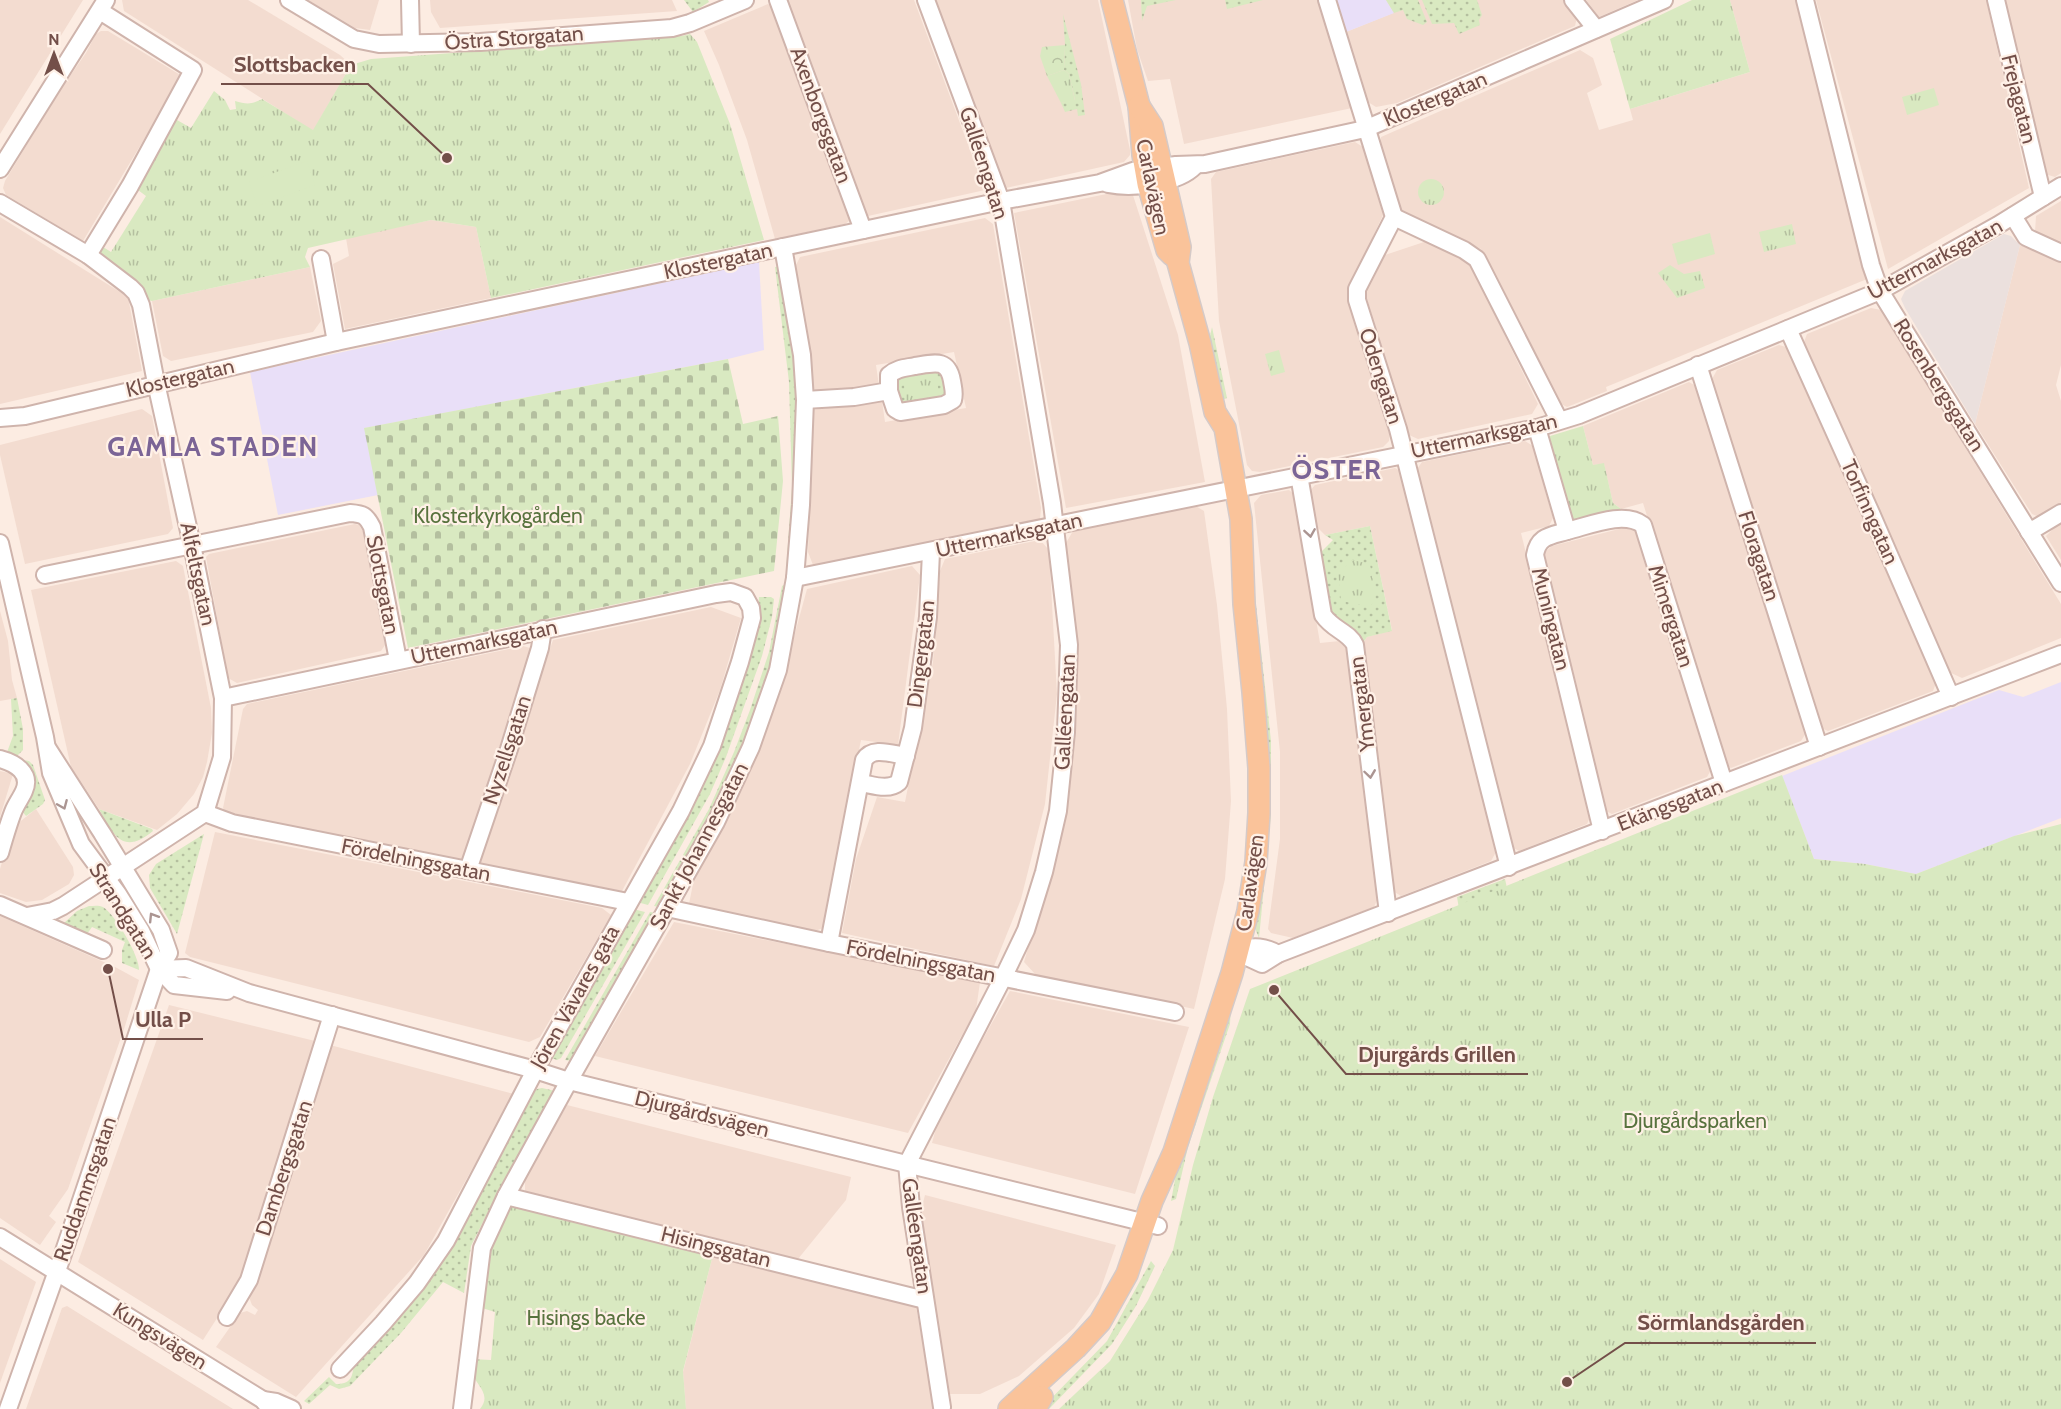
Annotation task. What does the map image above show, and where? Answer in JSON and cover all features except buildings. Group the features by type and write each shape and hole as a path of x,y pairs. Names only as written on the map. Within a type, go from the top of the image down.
{"main road":[{"name":"Carlavägen","path":"1035,1405 1088,1355 1112,1324 1140,1280 1151,1224 1152,1201 1174,1152 1239,950 1256,862 1259,813 1256,725 1244,604 1241,519 1230,489 1225,428 1215,412 1200,343 1178,263 1180,247 1155,175 1152,126 1139,106 1113,1"},
{"name":"Carlavägen","path":"1009,1409 1076,1348 1100,1322 1151,1224"}],"street":[{"name":"Östra Storgatan","path":"289,0 354,39 379,44 480,42 672,28 745,0"},
{"path":"410,0 411,44"},
{"name":"Axenborgsgatan","path":"778,0 863,230"},
{"name":"Galléengatan","path":"926,0 1001,201 1054,524 1069,645 1066,732 1059,800 1044,872 1026,930 907,1164 911,1207 942,1407"},
{"path":"1327,0 1394,217 1464,250 1477,259 1559,420"},
{"path":"1573,0 1596,29"},
{"name":"Klostergatan","path":"0,418 25,416 336,342 1001,201 1100,183 1112,185 1155,175 1179,178 1195,166 1365,129 1664,0"},
{"name":"Rosenbergsgatan","path":"1805,0 1880,291 2061,583"},
{"name":"Frejagatan","path":"1996,0 2043,197"},
{"path":"0,169 103,5 192,70 130,186 88,255"},
{"name":"Uttermarksgatan","path":"795,578 1537,428 1579,415 1880,291 2013,216 2061,186"},
{"name":"Alfeltsgatan","path":"0,203 88,255 136,293 141,305 224,698 222,758 205,813"},
{"path":"2013,216 2026,237 2061,253"},
{"name":"Odengatan","path":"1394,217 1357,289 1357,300 1398,429 1509,867"},
{"name":"Sankt Johannesgatan","path":"462,1409 482,1248 506,1196 569,1081 716,822 751,747 777,670 795,578 802,495 805,400 802,355 783,247"},
{"path":"321,260 336,342"},
{"name":"Torfinngatan","path":"1788,329 1951,697"},
{"name":"Floragatan","path":"1698,365 1819,747"},
{"path":"805,400 889,392"},
{"name":"Klostergatan","path":"0,429 25,416"},
{"path":"1537,428 1567,531"},
{"name":"Ymergatan","path":"1299,475 1323,615 1330,625 1352,638 1355,645 1389,913"},
{"name":"Slottsgatan","path":"192,545 350,513 361,513 367,516 372,527 398,660"},
{"path":"2029,532 2061,513"},
{"name":"Mimergatan","path":"1567,531 1621,518 1636,520 1642,525 1724,783"},
{"name":"Muningatan","path":"1567,531 1545,537 1537,546 1535,555 1602,831"},
{"name":"Strandgatan","path":"0,543 48,749 51,773 81,844 107,878 141,931 159,969"},
{"path":"45,574 192,545"},
{"name":"Dingergatan","path":"861,783 886,787 894,786 899,782 913,728 928,617 931,552"},
{"name":"Uttermarksgatan","path":"224,698 716,594 731,592 745,597"},
{"name":"Jören Vävares gata","path":"340,1369 417,1283 446,1241 535,1070 681,811 712,746 740,662 752,618 751,608 745,597"},
{"name":"Nyzellsgatan","path":"468,870 509,749 540,648 543,629"},
{"name":"Ekängsgatan","path":"1239,950 1256,946 1278,954 2061,654"},
{"name":"Strandgatan","path":"48,749 123,868 166,942 169,953 159,969"},
{"path":"829,943 864,760 867,755 874,752 906,756"},
{"path":"0,759 24,771 26,789 14,809 0,853"},
{"path":"27,916 52,911 123,868 205,813"},
{"name":"Fördelningsgatan","path":"205,813 232,823 628,902"},
{"path":"0,904 103,950"},
{"name":"Fördelningsgatan","path":"668,908 829,943 1175,1012"},
{"name":"Djurgårdsvägen","path":"159,969 186,968 249,993 569,1081 1151,1224"},
{"name":"Ruddammsgatan","path":"8,1409 159,969"},
{"name":"Dambergsgatan","path":"226,1317 249,1280 332,1016"},
{"name":"Hisingsgatan","path":"506,1196 925,1300"},
{"name":"Kungsvägen","path":"0,1237 267,1405 276,1402 292,1409"}],"shaded area":[{"path":"0,0 83,0 0,134"},
{"path":"122,0 248,0 340,55 351,65 313,131 124,11"},
{"path":"308,0 379,0 370,30 355,28"},
{"path":"430,0 672,0 677,11 440,28 431,12"},
{"path":"787,0 914,0 985,190 868,216"},
{"path":"934,0 1098,0 1130,155 1124,162 1006,188"},
{"path":"1128,0 1322,0 1352,108 1184,144 1170,79 1148,81 1137,49"},
{"path":"1336,0 1386,0 1394,13 1346,32"},
{"path":"1386,0 1565,0 1577,17 1575,26 1397,103 1376,107 1368,102 1346,32 1393,13"},
{"path":"1586,0 1638,0 1599,17"},
{"path":"1730,0 1795,0 1867,279 1606,387 1607,391 1567,407 1561,404 1481,249 1401,210 1380,144 1381,137 1580,50 1593,58 1602,85 1587,93 1599,130 1633,120 1630,109 1750,72"},
{"path":"1816,0 1986,0 2029,188 1888,269"},
{"path":"2004,0 2061,0 2061,173 2055,177 2045,174"},
{"path":"768,4 772,6 850,217 845,224 775,239 747,140 704,31"},
{"path":"108,31 182,76 83,241 6,195 3,188 57,95 86,53 96,34"},
{"path":"1355,142 1363,147 1383,215 1347,292 1390,433 1389,441 1383,447 1260,472 1252,471 1247,465 1219,321 1211,179 1216,172"},
{"path":"1131,189 1178,335 1205,482 1066,508 1014,213"},
{"path":"2061,201 2061,244 2035,232 2036,216"},
{"path":"0,217 128,297 142,371 0,404"},
{"path":"985,218 993,224 1041,508 1040,519 813,565 808,552 812,410 882,401 885,422 966,408 954,352 876,365 879,386 820,392 815,390 812,387 806,324 795,267 800,257"},
{"path":"431,220 476,227 491,298 345,329 333,264 349,256 346,238"},
{"path":"2004,234 2011,236 2020,245 1975,424 1901,299 1905,291"},
{"path":"1427,241 1470,264 1538,404 1532,414 1418,439 1409,435 1365,293 1385,255"},
{"path":"2020,245 2061,261 2061,365 2056,385 2061,401 2061,507 2039,517 2032,514 1975,424"},
{"path":"759,262 764,350 728,359 365,428 378,495 278,515 250,372"},
{"path":"310,267 321,321 313,332 171,361 163,356 152,301"},
{"path":"1871,308 1881,310 2061,604 2061,638 1962,678 1949,672 1804,342 1807,334"},
{"path":"1779,345 1793,349 1936,683 1933,691 1828,731 1821,728 1712,379 1717,370"},
{"path":"1689,382 1696,386 1806,733 1801,741 1731,768 1724,764 1643,503 1621,509 1613,503 1604,464 1593,465 1583,426"},
{"path":"142,409 152,416 173,528 168,534 25,564 0,455 0,445"},
{"path":"1525,441 1533,446 1553,518 1549,526 1521,533 1591,815 1587,824 1519,851 1510,846 1417,469 1422,462"},
{"path":"1395,468 1402,472 1496,852 1491,861 1401,896 1393,891 1362,644 1367,637 1392,630 1370,526 1325,535 1318,528 1310,491 1315,485"},
{"path":"1289,490 1295,495 1320,643 1340,641 1347,645 1378,898 1374,907 1293,938 1271,933 1268,929 1280,839 1280,752 1254,503 1261,495"},
{"path":"1194,505 1204,511 1217,605 1227,709 1231,801 1225,879 1194,1009 1036,975 1024,962 1056,851 1075,642 1066,543 1073,531"},
{"path":"2061,521 2061,560 2046,536"},
{"path":"359,525 363,531 385,645 381,651 237,683 228,678 206,557 209,554"},
{"path":"1623,528 1635,531 1638,538 1711,770 1707,777 1612,814 1606,811 1543,560 1544,553 1552,546"},
{"path":"1040,540 1049,550 1057,694 1045,804 1021,899 994,966 842,933 856,859 877,797 905,802 933,662 940,571 945,559"},
{"path":"176,561 183,566 211,708 212,733 203,777 194,794 177,814 157,830 99,809 71,767 31,590"},
{"path":"912,566 920,575 898,745 861,740 823,928 815,931 689,904 694,879 742,790 782,681 807,589"},
{"path":"711,607 741,618 720,690 690,764 622,891 479,863 478,859 553,640"},
{"path":"0,611 8,641 12,680 17,698 0,701"},
{"path":"523,646 530,648 530,653 463,858 459,860 225,812 223,808 243,709 247,704"},
{"path":"2061,682 2061,818 1916,874 1865,864 1814,859 1782,776 1999,690 2023,697"},
{"path":"0,771 13,774 0,817"},
{"path":"36,809 73,867 74,875 69,884 42,900 26,902 0,893 0,869 12,828"},
{"path":"215,832 602,908 611,915 540,1037 529,1042 190,957 185,953"},
{"path":"0,916 139,980 68,1189 49,1216 56,1222 40,1245 0,1218"},
{"path":"674,922 980,982 976,1010 908,1133 595,1056"},
{"path":"1010,991 1189,1027 1135,1194 932,1143 939,1117"},
{"path":"169,1005 315,1041 244,1276 203,1340 78,1262"},
{"path":"330,1045 514,1094 424,1255 296,1397 216,1347 240,1313 247,1311 255,1315 258,1310 252,1305 249,1297 257,1281"},
{"path":"567,1105 851,1177 846,1200 798,1259 525,1191 525,1179"},
{"path":"925,1195 1116,1245 1099,1294 1074,1328 1019,1376 980,1394 947,1394 920,1215"},
{"path":"713,1255 916,1306 934,1409 686,1409 683,1372"},
{"path":"0,1259 36,1282 0,1383"},
{"path":"67,1306 233,1409 26,1409 62,1308"}],"green space":[{"path":"684,0 708,0 709,2 693,12"},
{"path":"1141,0 1176,0 1147,6 1142,21"},
{"path":"1225,0 1263,0 1227,9"},
{"path":"1386,0 1418,0 1427,22 1423,25 1407,19 1403,10 1394,13"},
{"path":"1422,0 1477,0 1482,15 1479,20 1480,25 1459,34 1454,23 1432,24"},
{"path":"1692,0 1730,0 1750,72 1630,109 1610,39"},
{"path":"1063,14 1081,84 1085,115 1078,116 1077,109 1065,112 1061,103 1075,100 1069,74 1064,70"},
{"path":"690,34 697,42 730,124 764,240 491,298 476,227 431,220 308,248 305,257 310,267 152,301 147,300 143,289 137,282 107,262 100,252 100,245 111,252 146,196 136,186 177,120 191,128 214,91 225,100 230,110 236,109 235,101 248,103 262,99 313,130 351,65 371,59"},
{"path":"1065,45 1064,70 1047,76 1040,56 1042,47"},
{"path":"1064,70 1069,74 1075,101 1061,103 1047,76"},
{"path":"1934,88 1939,105 1907,115 1902,97"},
{"path":"307,161 315,185 257,206 249,182"},
{"path":"1431,179 1440,183 1444,192 1440,201 1431,205 1422,201 1418,192 1422,183"},
{"path":"1792,224 1796,244 1764,252 1759,232"},
{"path":"1710,233 1715,254 1678,265 1672,244"},
{"path":"1670,265 1684,274 1700,271 1705,288 1677,298 1658,273"},
{"path":"782,266 794,331 800,408 790,575 786,571 792,487 789,382 775,267"},
{"path":"1212,327 1227,398 1221,400 1209,341"},
{"path":"1279,350 1285,372 1271,376 1265,354"},
{"name":"Klosterkyrkogården","path":"728,359 743,424 778,416 783,481 774,571 408,648 364,428"},
{"path":"939,369 946,384 942,401 899,404 895,378"},
{"path":"936,372 939,396 906,401 903,377"},
{"path":"1583,426 1593,465 1604,463 1613,503 1621,509 1574,520 1567,516 1547,444 1550,436"},
{"path":"1370,526 1392,631 1367,637 1362,644 1359,635 1336,620 1330,608 1320,553 1333,540 1325,535"},
{"path":"1352,560 1370,564 1376,602 1369,606 1341,601 1338,573"},
{"path":"789,582 777,645 741,754 717,804 659,907 654,906 709,809 734,752 769,652 782,586"},
{"path":"1252,585 1271,741 1271,814 1259,938 1255,928 1265,872"},
{"path":"759,597 774,599 772,617 762,656 726,757 710,794 648,905 637,902 757,621"},
{"path":"17,698 23,729 23,750 15,758 6,755 13,736 11,699"},
{"path":"22,760 29,761 33,765 45,800 26,816 22,811"},
{"name":"Djurgårdsparken","path":"1782,775 1814,859 1865,864 1916,874 2014,836 2061,824 2061,1409 1059,1409 1110,1361 1148,1300 1173,1250 1193,1165 1213,1097 1250,989"},
{"path":"99,809 153,831 134,842 126,842 114,834"},
{"path":"204,834 177,934 150,888 149,875 156,864"},
{"path":"1505,879 1512,911 1459,909 1457,897"},
{"path":"89,906 103,907 114,918 131,946 139,970 122,963 122,950 125,942 92,927 87,934 63,924 77,911"},
{"path":"633,909 645,912 561,1058 557,1060 546,1056"},
{"path":"650,912 657,913 573,1061 565,1060"},
{"path":"1231,1006 1230,1024 1188,1147 1176,1199 1171,1201 1180,1153"},
{"path":"537,1089 555,1091 500,1188 471,1246 464,1293 443,1282 401,1333 350,1386 339,1389 330,1385 309,1404 304,1401 329,1377 336,1384 349,1380 355,1359 452,1241 530,1097"},
{"name":"Hisings backe","path":"509,1206 713,1255 683,1371 686,1409 480,1409 484,1394 473,1375 472,1359 491,1360 495,1312 482,1308 487,1255"},
{"path":"1151,1261 1155,1266 1136,1306 1112,1344 1049,1409 1041,1409 1107,1341"}],"place":[{"name":"Slottsbacken","path":"447,158"},
{"name":"Ulla P","path":"108,969"},
{"name":"Djurgårds Grillen","path":"1274,990"},
{"name":"Sörmlandsgården","path":"1567,1382"}],"district":[{"name":"GAMLA STADEN","path":"213,447"},
{"name":"ÖSTER","path":"1337,470"}]}
